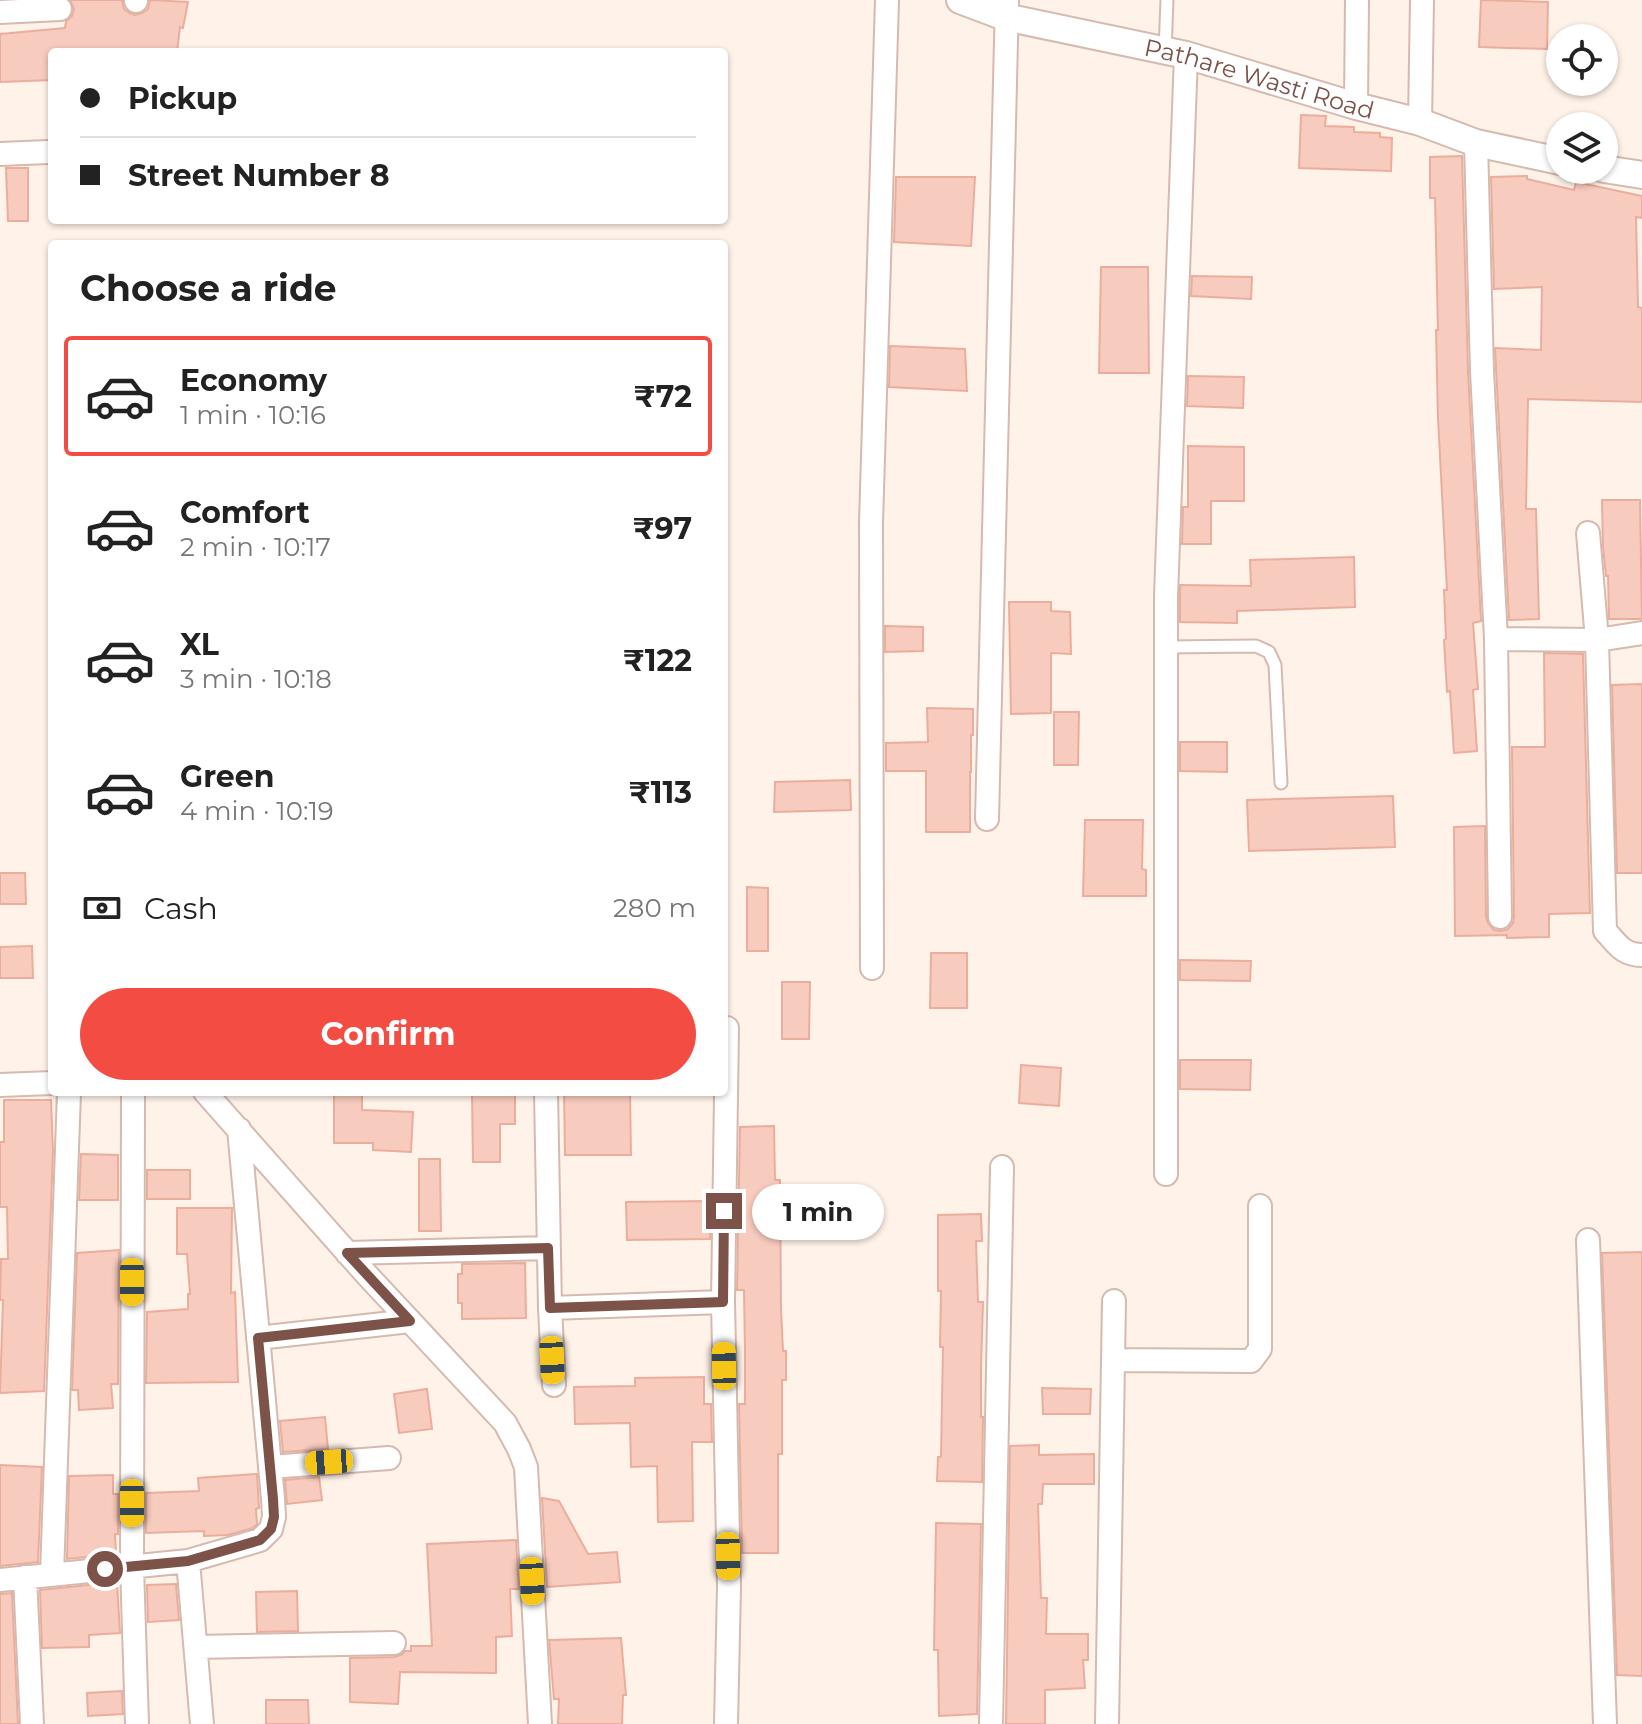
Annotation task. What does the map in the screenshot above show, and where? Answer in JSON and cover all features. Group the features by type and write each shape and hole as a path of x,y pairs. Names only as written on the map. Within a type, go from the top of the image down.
{"street":[{"path":"872,968 871,523 887,0"},
{"name":"Pathare Wasti Road","path":"960,0 1006,8 1175,53 1420,122 1476,143 1546,158"},
{"path":"1356,106 1357,0"},
{"path":"1420,122 1422,0"},
{"path":"987,819 1006,8"},
{"path":"0,12 60,9"},
{"path":"1166,1174 1166,596 1175,53"},
{"path":"1476,143 1482,371 1496,639 1500,917"},
{"path":"0,154 48,152"},
{"path":"1618,171 1642,175"},
{"path":"1588,533 1597,640 1605,931 1623,951 1642,955"},
{"path":"1496,639 1597,640 1642,633"},
{"path":"0,1085 48,1083"},
{"path":"52,1574 69,1096"},
{"path":"133,1096 132,1567 137,1724"},
{"path":"209,1096 347,1253 505,1423 519,1449 526,1467 540,1724"},
{"path":"546,1096 554,1385"},
{"path":"726,1096 723,1302 729,1587 726,1724"},
{"path":"0,1580 188,1561 260,1540 271,1529 274,1517 270,1467 239,1129"},
{"path":"991,1724 1002,1167"},
{"path":"1113,1360 1251,1361 1260,1349 1260,1206"},
{"path":"1588,1240 1605,1724"},
{"path":"347,1253 548,1248"},
{"path":"1107,1724 1114,1301"},
{"path":"550,1308 723,1302"},
{"path":"258,1338 410,1321"},
{"path":"270,1467 389,1458"},
{"path":"188,1561 202,1724"},
{"path":"25,1577 32,1724"},
{"path":"196,1647 394,1643"}],"lane":[{"path":"1167,0 1175,53"},
{"path":"1166,647 1256,646 1269,652 1275,665 1281,783"}],"building":[{"path":"70,0 122,0 124,9 135,15 148,9 150,0 188,2 177,48 48,48 48,80 0,82 0,34 65,28 74,9"},
{"path":"1481,0 1548,2 1546,49 1479,47"},
{"path":"1301,115 1326,116 1325,126 1354,127 1354,132 1380,133 1380,137 1392,138 1391,171 1299,168"},
{"path":"1462,156 1468,371 1481,621 1473,623 1478,689 1473,690 1477,751 1454,753 1444,640 1444,590 1447,590 1438,418 1435,198 1430,198 1430,157"},
{"path":"6,168 28,168 28,221 8,221"},
{"path":"1527,176 1527,179 1574,190 1576,184 1585,184 1642,196 1642,218 1636,217 1638,307 1642,308 1642,402 1528,399 1526,509 1536,509 1539,619 1509,620 1495,348 1541,350 1542,287 1494,289 1491,177"},
{"path":"896,177 975,177 971,246 894,242"},
{"path":"1101,267 1148,267 1149,373 1099,373"},
{"path":"1192,276 1252,277 1251,299 1191,296"},
{"path":"890,346 965,349 967,391 889,387"},
{"path":"1188,376 1244,377 1243,408 1187,406"},
{"path":"1188,446 1244,447 1244,501 1211,501 1211,544 1182,544 1183,507 1188,507"},
{"path":"1602,500 1640,500 1642,619 1609,619"},
{"path":"1354,557 1355,607 1237,611 1237,623 1180,622 1180,585 1251,586 1250,560"},
{"path":"1009,602 1051,602 1051,611 1070,612 1071,654 1051,653 1051,713 1011,714"},
{"path":"885,626 923,627 923,651 885,652"},
{"path":"1544,653 1583,654 1590,913 1549,914 1549,937 1455,936 1454,827 1485,826 1486,917 1494,930 1508,929 1513,923 1512,747 1545,747"},
{"path":"1642,684 1642,873 1617,873 1612,685"},
{"path":"927,708 973,709 970,832 926,832 926,771 886,771 886,743 928,742"},
{"path":"1054,712 1079,712 1078,765 1054,765"},
{"path":"1180,742 1227,742 1227,772 1180,771"},
{"path":"850,780 851,810 774,812 775,782"},
{"path":"1393,796 1395,847 1249,851 1247,800"},
{"path":"1085,820 1143,820 1142,869 1146,870 1146,896 1083,896"},
{"path":"0,873 25,873 26,904 0,904"},
{"path":"747,887 768,888 768,951 747,951"},
{"path":"32,946 33,978 0,978 0,947"},
{"path":"931,953 967,953 967,1008 930,1008"},
{"path":"1180,960 1251,961 1250,981 1180,980"},
{"path":"782,982 810,982 809,1039 782,1039"},
{"path":"1180,1060 1251,1060 1250,1090 1180,1089"},
{"path":"1021,1065 1061,1068 1059,1106 1019,1103"},
{"path":"334,1096 362,1096 362,1110 413,1112 411,1152 373,1150 373,1143 334,1143"},
{"path":"472,1096 515,1096 515,1124 500,1124 500,1162 473,1162"},
{"path":"564,1096 630,1096 631,1155 565,1155"},
{"path":"4,1100 51,1100 53,1152 44,1391 0,1393 1,1259 8,1259 7,1207 0,1207 0,1142 4,1142"},
{"path":"774,1126 775,1180 780,1180 781,1309 783,1351 786,1351 786,1380 782,1380 782,1454 778,1454 778,1553 742,1553 739,1404 745,1404 745,1352 744,1290 737,1290 740,1127"},
{"path":"81,1154 118,1155 118,1200 79,1200"},
{"path":"419,1159 440,1159 441,1231 419,1231"},
{"path":"147,1170 190,1170 190,1199 147,1199"},
{"path":"710,1201 710,1239 627,1240 626,1202"},
{"path":"177,1208 232,1208 231,1293 235,1292 238,1382 146,1383 147,1312 188,1309 187,1254 177,1254"},
{"path":"981,1214 982,1241 976,1241 978,1302 983,1302 982,1482 937,1481 938,1457 941,1457 943,1347 940,1347 938,1215"},
{"path":"119,1250 118,1384 111,1384 113,1408 79,1410 78,1390 72,1390 77,1253"},
{"path":"1642,1252 1642,1676 1617,1675 1602,1253"},
{"path":"525,1263 526,1318 462,1319 462,1303 458,1303 458,1274 462,1274 462,1264"},
{"path":"704,1377 704,1404 711,1404 712,1442 692,1442 693,1521 658,1522 657,1466 631,1467 630,1423 575,1424 574,1387 635,1386 635,1378"},
{"path":"1042,1388 1091,1389 1090,1414 1043,1414"},
{"path":"427,1389 432,1429 399,1433 394,1394"},
{"path":"325,1417 328,1449 283,1452 280,1421"},
{"path":"1039,1445 1039,1455 1094,1454 1094,1484 1043,1484 1042,1504 1038,1504 1041,1598 1047,1598 1046,1634 1088,1634 1088,1660 1083,1660 1085,1688 1045,1690 1045,1724 1006,1724 1010,1446"},
{"path":"0,1465 42,1467 38,1562 0,1566"},
{"path":"257,1474 259,1508 256,1509 257,1524 253,1528 228,1535 204,1536 204,1531 146,1533 146,1493 199,1491 198,1478"},
{"path":"113,1475 113,1494 118,1494 116,1554 67,1559 69,1476"},
{"path":"319,1477 322,1500 287,1504 285,1480"},
{"path":"542,1498 559,1501 588,1554 617,1552 620,1582 547,1587"},
{"path":"936,1523 981,1524 977,1714 939,1716 938,1650 934,1650"},
{"path":"516,1540 519,1589 510,1589 512,1636 496,1637 496,1673 400,1672 398,1704 350,1702 350,1658 394,1657 411,1651 411,1646 432,1646 427,1544"},
{"path":"117,1582 120,1633 89,1635 89,1647 42,1648 40,1590"},
{"path":"176,1584 179,1620 148,1622 147,1585"},
{"path":"297,1591 298,1631 257,1632 256,1592"},
{"path":"12,1593 18,1724 0,1724 0,1594"},
{"path":"621,1638 626,1695 623,1695 622,1724 558,1724 559,1699 554,1699 549,1640"},
{"path":"122,1691 123,1714 88,1716 87,1693"},
{"path":"266,1700 308,1700 309,1724 266,1724"}],"route":[{"path":"105,1569 188,1561 260,1540 271,1529 273,1499 258,1338 410,1321 347,1253 548,1248 550,1308 723,1302 724,1211"}]}
